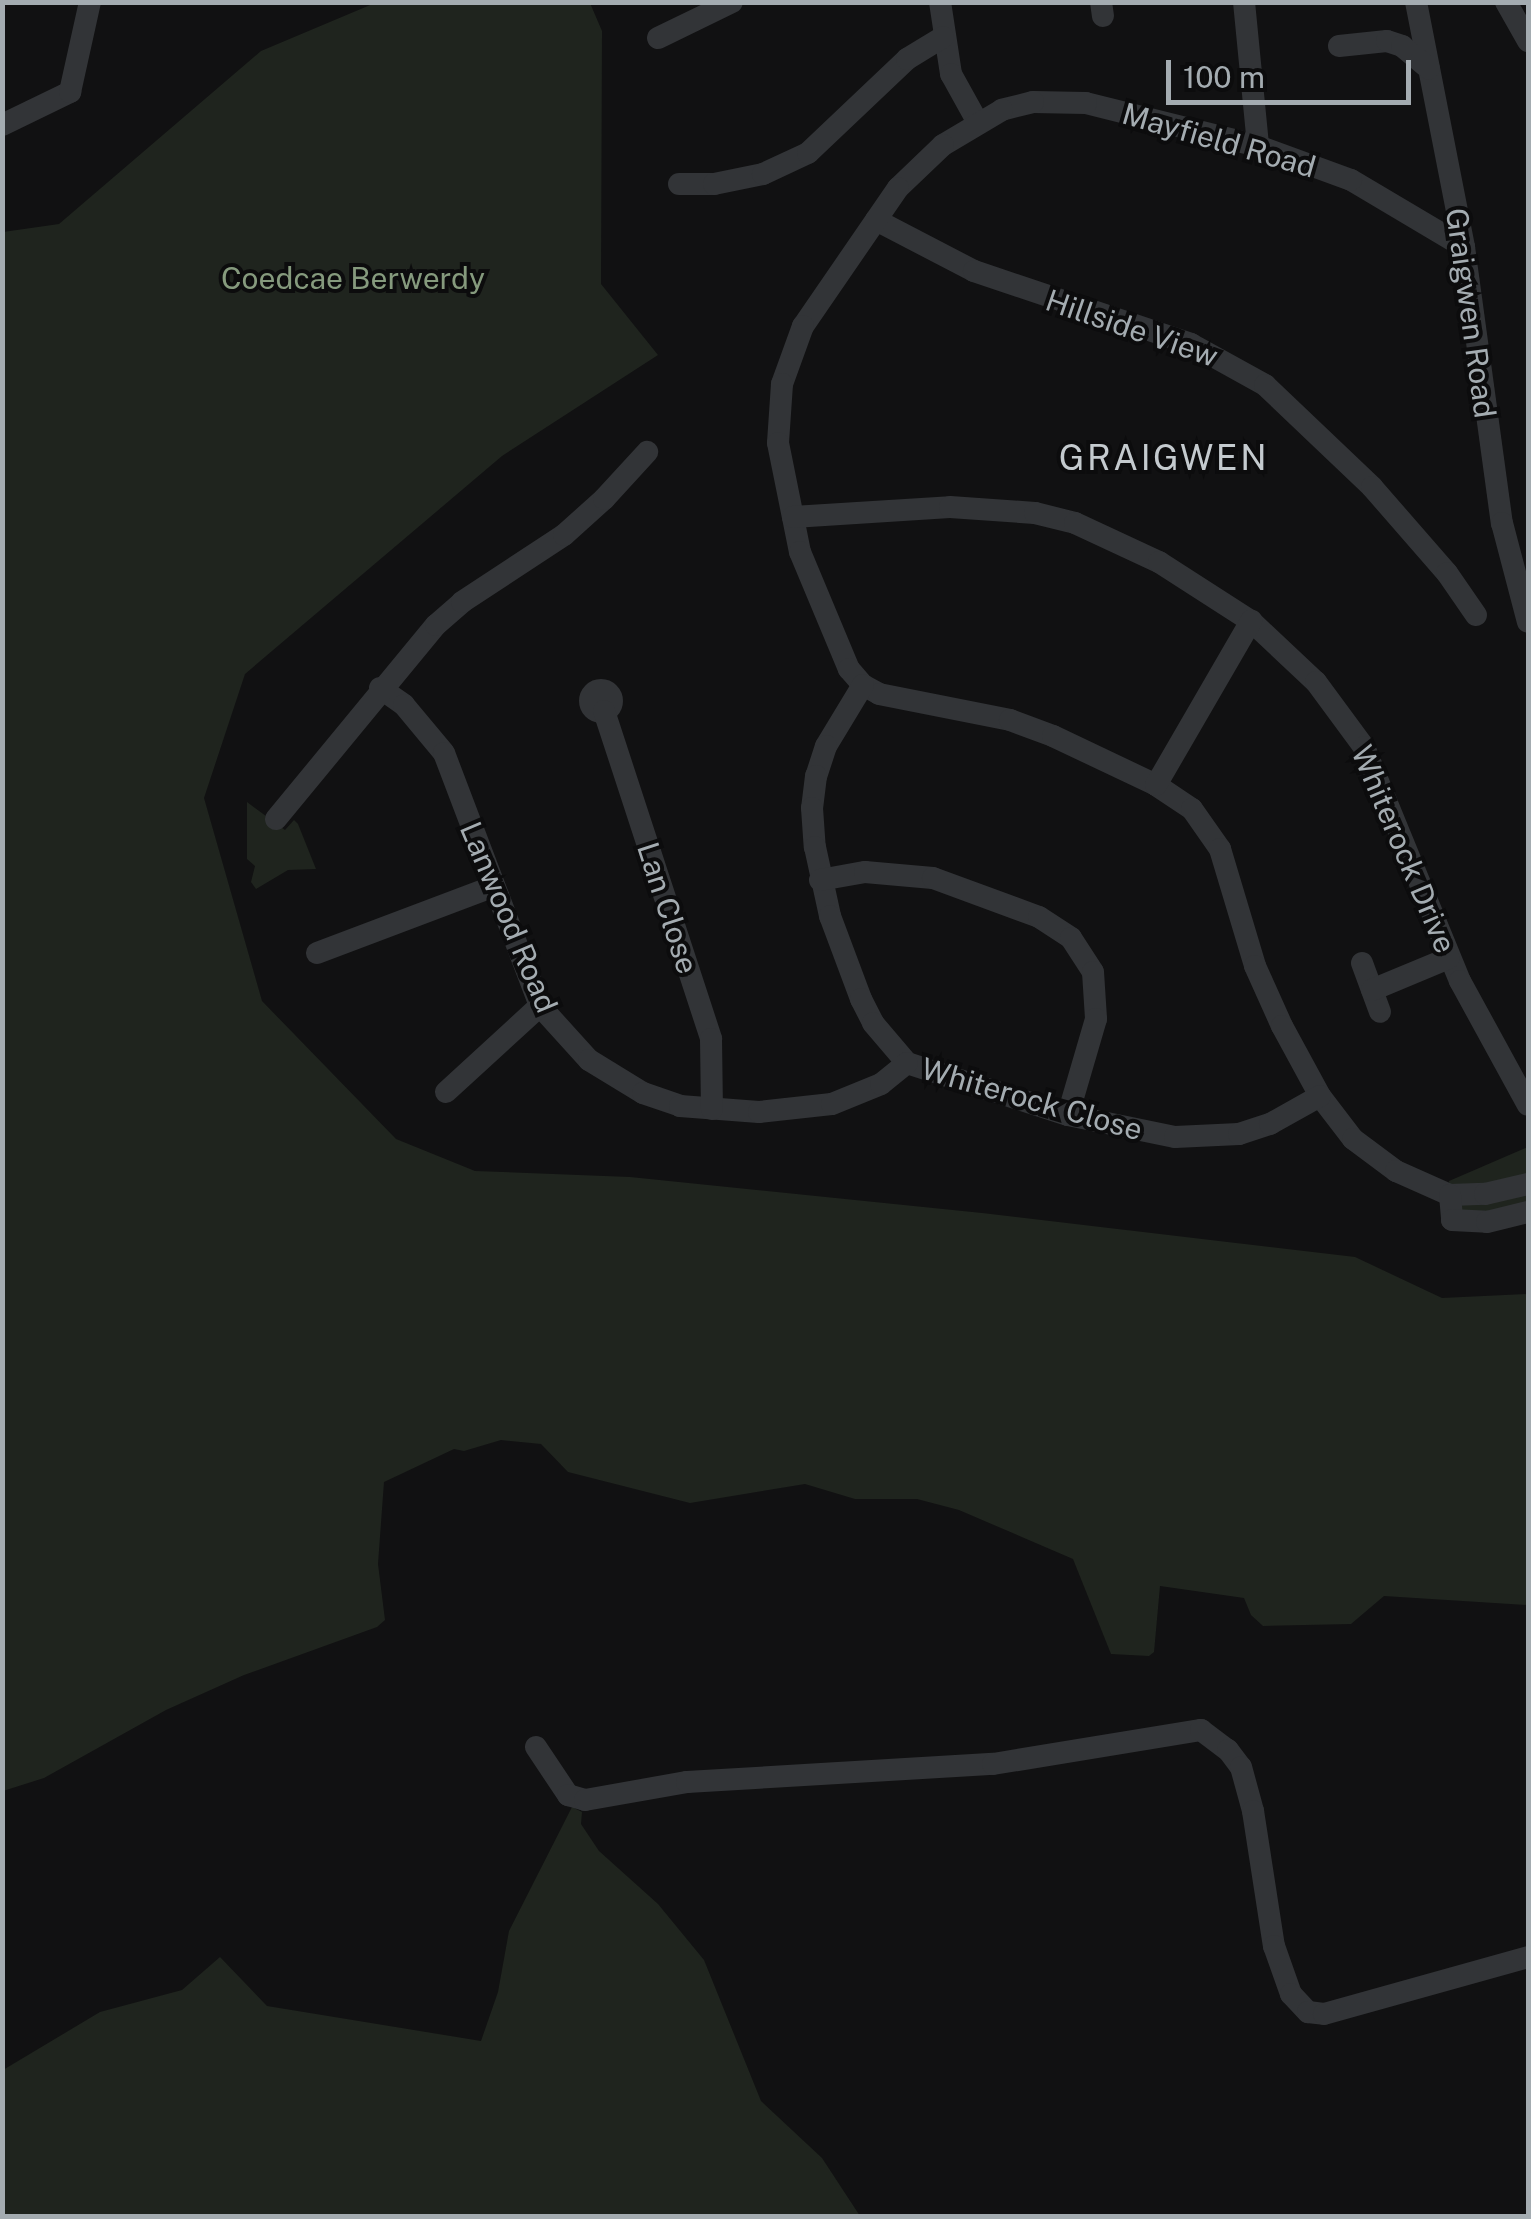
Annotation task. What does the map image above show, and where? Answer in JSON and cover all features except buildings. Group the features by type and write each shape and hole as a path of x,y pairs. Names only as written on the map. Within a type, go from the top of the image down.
{"street":[{"path":"2,125 70,92 90,2"},
{"path":"658,38 732,2"},
{"path":"940,2 950,74 969,126 923,163 876,220 803,326 782,384 778,443 792,516 816,597 849,669 863,685 902,700 1010,720 1156,785 1192,809 1213,833 1254,966 1320,1096 1372,1156 1450,1195 1485,1194 1528,1184"},
{"path":"1244,2 1258,146"},
{"name":"Graigwen Road","path":"1416,2 1464,246 1502,523 1528,622"},
{"path":"1506,2 1528,41"},
{"path":"679,184 714,184 763,174 808,154 907,59 943,37"},
{"path":"1340,46 1387,41 1402,46 1429,69"},
{"name":"Mayfield Road","path":"969,126 1033,102 1060,100 1258,146 1351,180 1464,246"},
{"name":"Hillside View","path":"876,220 974,272 1191,344 1265,385 1372,487 1447,573 1476,616"},
{"path":"276,820 380,688 462,602 564,535 646,452"},
{"name":"Whiterock Drive","path":"792,516 950,507 1035,513 1075,523 1159,562 1251,622 1316,682 1364,747 1449,958 1525,1091"},
{"path":"1502,523 1528,538"},
{"path":"1156,785 1251,622"},
{"name":"Whiterock Close","path":"863,685 826,746 816,776 812,808 820,880 844,956 873,1024 908,1063 1068,1115 1140,1133 1208,1138 1270,1124 1320,1096"},
{"name":"Lanwood Road","path":"380,688 428,730 444,753 540,1006 568,1042 614,1078 680,1106 759,1112 832,1104 881,1084 908,1063"},
{"name":"Lan Close","path":"604,712 711,1039 712,1109"},
{"path":"820,880 865,872 933,878 1039,917 1071,938 1093,972 1096,1020 1068,1115"},
{"path":"317,952 494,886"},
{"path":"1362,963 1376,1001 1449,958"},
{"path":"446,1092 540,1006"},
{"path":"1450,1195 1452,1220 1487,1222 1528,1212"},
{"path":"536,1747 576,1800 686,1782 993,1764 1201,1730 1228,1750 1241,1768 1253,1811 1274,1946 1291,1994 1308,2012 1324,2014 1528,1957"}],"green space":[{"name":"Coedcae Berwerdy","path":"375,3 590,3 602,31 601,284 658,355 502,456 245,674 204,798 262,1001 396,1139 475,1171 630,1177 982,1213 1355,1257 1442,1298 1528,1294 1528,1605 1384,1596 1351,1624 1263,1626 1251,1615 1244,1598 1160,1586 1154,1652 1149,1656 1111,1654 1073,1559 959,1510 917,1499 855,1499 805,1484 690,1503 568,1472 541,1444 501,1440 464,1451 454,1449 384,1482 378,1564 385,1620 377,1627 244,1675 166,1710 44,1778 3,1791 3,232 59,224 261,51"},
{"path":"247,802 285,830 294,820 316,869 288,870 256,889 251,882 255,866 247,859"},
{"path":"1528,1147 1528,1212 1465,1222 1450,1195 1449,1181"},
{"path":"572,1807 582,1812 581,1824 599,1851 658,1904 704,1960 761,2101 822,2158 860,2216 3,2216 3,2070 100,2012 182,1990 220,1957 267,2006 481,2041 498,1992 509,1931"}],"district":[{"name":"GRAIGWEN","path":"1164,458"}]}
